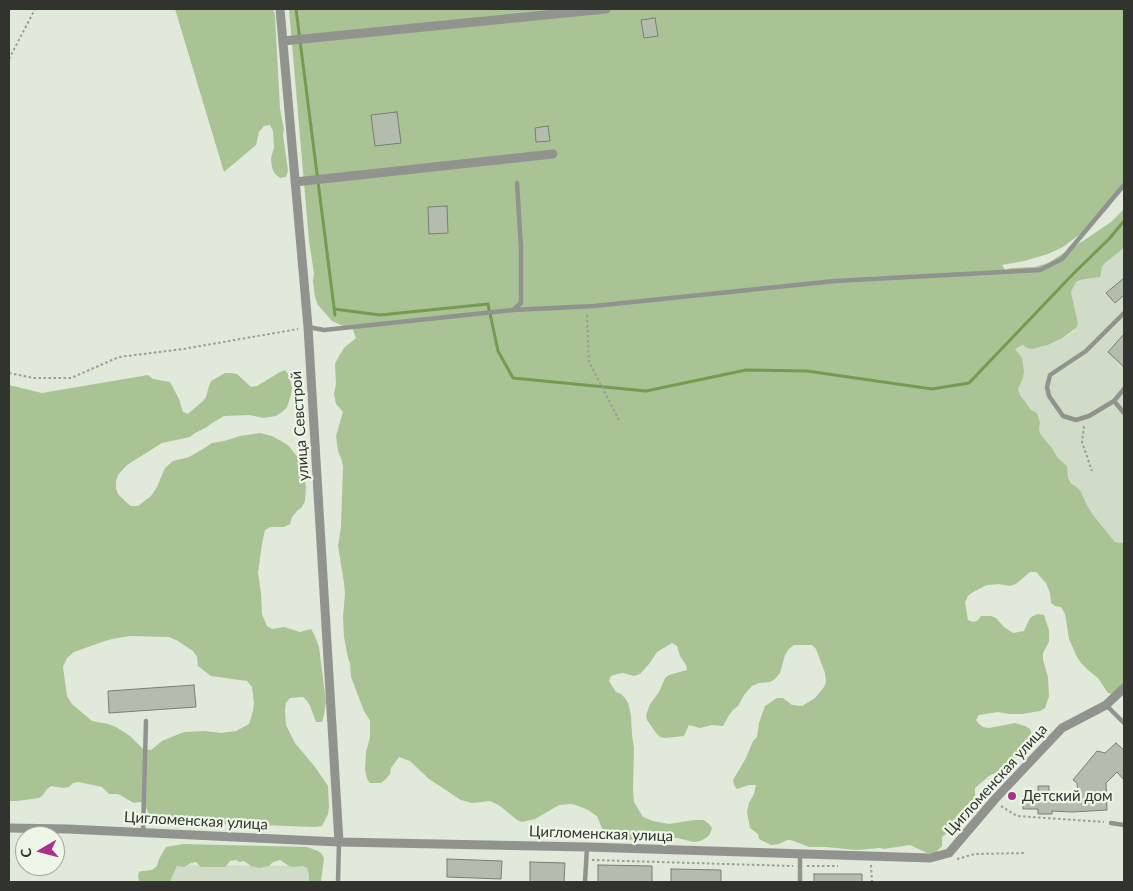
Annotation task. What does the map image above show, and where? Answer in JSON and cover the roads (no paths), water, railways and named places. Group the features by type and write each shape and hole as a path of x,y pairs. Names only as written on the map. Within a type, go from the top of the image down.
{"street":[{"name":"улица Севстрой","path":"280,9 308,327 339,842"},
{"path":"283,41 606,9"},
{"path":"295,182 553,154"},
{"name":"Цигломенская улица","path":"9,828 143,832 339,842 586,847 930,858 949,853 995,799 1062,728 1106,704 1124,688"}],"lane":[{"path":"513,310 521,303 521,248 517,184"},
{"path":"308,327 324,330 513,310 587,306 835,281 1040,270 1062,259 1124,185"},
{"path":"1124,313 1086,351 1050,375 1047,387 1049,396 1063,416 1076,420 1086,417 1114,401 1124,389"},
{"path":"1114,401 1124,413"},
{"path":"1106,704 1124,723"},
{"path":"143,832 146,721"},
{"path":"1111,823 1124,825"},
{"path":"338,882 339,842"},
{"path":"585,882 586,847"},
{"path":"800,854 800,882"}],"waterway":[{"path":"296,9 335,315"},
{"path":"334,309 380,315 488,304 498,351 513,378 646,391 746,370 807,371 932,389 969,383 1109,239 1124,221"}],"place":[{"name":"Детский дом","path":"1012,796"}]}
